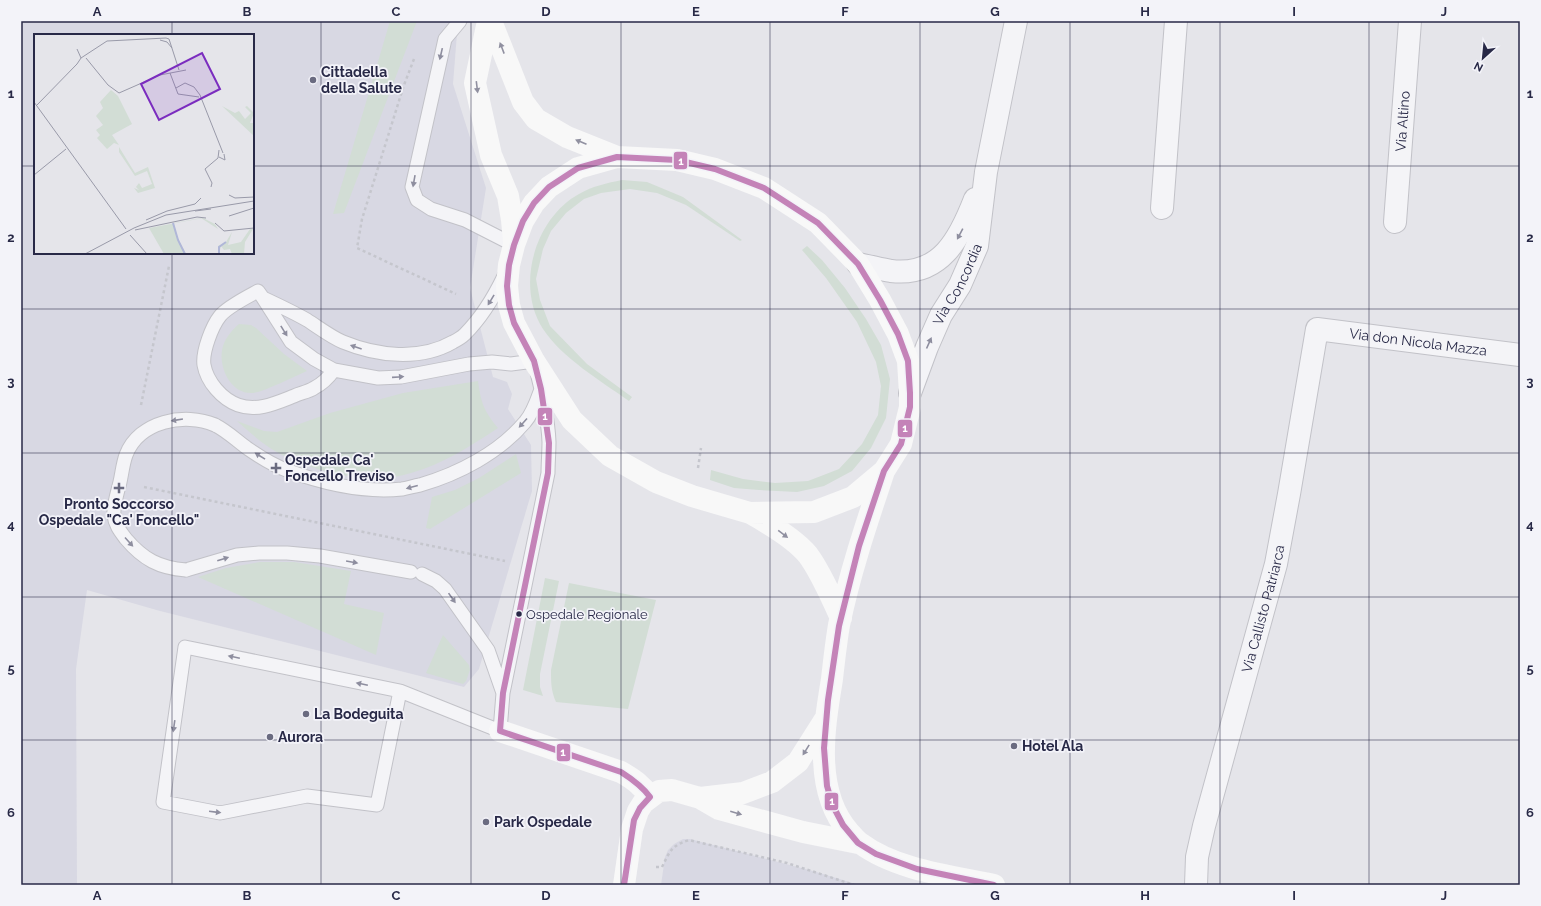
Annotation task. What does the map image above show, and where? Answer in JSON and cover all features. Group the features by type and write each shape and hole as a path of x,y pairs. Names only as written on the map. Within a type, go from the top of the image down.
{"street":[{"path":"488,21 475,83 491,155 508,196 512,220 511,255 507,286 509,305 514,323 534,360 572,420 610,456 656,482 692,496 750,512 814,512 853,497 884,471"},
{"path":"491,21 523,102 536,119 568,136 617,157"},
{"name":"Via Concordia","path":"910,393 941,315 960,285 977,246 986,172 1016,21"},
{"path":"1162,208 1176,21"},
{"name":"Via Altino","path":"1395,222 1410,21"},
{"path":"511,255 522,221 534,203 549,187 578,168 617,157 678,160 715,169 764,188 818,223 858,264 880,300 898,334 908,361 910,407 901,444 884,471 859,546 841,618 826,717 824,748 827,786 833,806 843,825 858,843 876,854 917,869 994,885"},
{"name":"Via Concordia","path":"858,264 892,271 907,271 923,268 936,262 947,253 965,224 986,172"},
{"name":"Via don Nicola Mazza","path":"1317,329 1520,355"},
{"name":"Via Callisto Patriarca","path":"1196,885 1197,857 1204,826 1276,564 1317,329"},
{"path":"750,512 783,533 807,554 823,579 841,618"},
{"path":"700,798 743,793 772,782 798,762 826,717"},
{"path":"500,731 621,772 644,788 650,797"},
{"path":"624,885 634,820 643,803 659,791 672,790 700,798 719,809 803,832 858,843"},
{"path":"803,832 820,822 833,806"}],"lane":[{"path":"263,298 305,319 342,342 368,351 402,354 428,352 447,345 464,335 479,318 492,299 511,255 465,220 431,209 417,200 412,187 445,39 460,21"},
{"path":"334,370 328,378 314,388 266,407 252,408 238,405 226,398 215,388 208,376 204,364 206,348 213,328 220,315 258,291 291,342 314,359 334,370 378,378 401,377 469,364 492,362 510,364 534,360 542,390 549,443 548,473 503,693 500,731 400,691 185,647 163,802 220,813 307,796 377,805 400,691"},
{"path":"503,693 488,650 445,589 436,581 416,573 320,556 287,553 237,555 186,570 172,569 145,558 117,528 114,514 126,455 132,443 150,428 176,419 192,418 215,424 266,460 288,471 314,480 347,487 374,490 404,489 452,474 491,452 526,421 542,390"}],"path":[{"path":"696,474 701,448"},
{"path":"211,501 510,562"},
{"path":"649,866 662,867 668,854 676,844 689,840 787,864 854,885"}],"shaded area":[{"name":"Ospedale Ca' Foncello Treviso","path":"21,21 458,21 453,84 486,188 470,288 493,377 507,382 512,394 508,409 531,445 532,491 479,669 464,687 160,611 87,590 76,669 77,885 21,885"},
{"path":"390,21 417,21 344,213 333,214"},
{"path":"622,180 647,182 683,197 742,240 740,241 686,205 657,193 630,189 601,193 584,199 566,213 551,231 543,249 536,279 540,300 550,326 587,364 632,397 629,401 571,359 551,340 543,329 535,312 531,293 530,274 534,254 541,236 551,219 564,205 584,191"},
{"path":"807,246 822,260 845,288 866,319 881,345 890,379 886,418 871,448 852,471 824,486 797,492 759,490 734,488 710,480 711,470 743,479 775,483 808,481 839,469 862,444 878,415 881,386 876,362 857,322 826,278 802,250"},
{"path":"239,324 251,325 256,328 284,354 307,371 258,392 245,392 238,389 227,377 222,362 222,354 223,346 226,340"},
{"path":"478,381 480,395 484,406 489,417 498,428 445,460 423,469 395,477 358,477 320,470 302,464 270,448 257,439 237,421 264,431 277,432 330,413 403,393"},
{"path":"516,454 521,473 430,529 426,528 432,497 455,490 479,478"},
{"path":"260,562 294,562 351,571 344,604 384,613 376,655 198,577 226,568"},
{"path":"545,578 559,581 540,674 540,687 543,696 523,690"},
{"path":"569,583 656,600 628,709 556,702 554,698 551,682 551,670"},
{"path":"443,635 469,665 470,670 466,681 463,684 426,673"},
{"path":"683,839 690,839 813,871 859,885 661,885 665,857 668,850 674,844"}],"transit line":[{"name":"1","path":"624,885 634,820 640,808 650,797 644,789 621,772 500,731 503,693 548,473 549,443 541,389 534,361 514,323 509,305 507,286 509,265 514,245 523,221 534,203 549,187 578,168 617,157 677,160 715,169 764,188 818,223 858,264 880,300 898,334 908,361 910,407 901,444 884,471 859,546 839,626 828,700 824,748 827,786 833,806 843,825 858,843 876,854 917,869 994,885"}],"place":[{"name":"Cittadella della Salute","path":"313,80"},
{"name":"Ospedale Ca' Foncello Treviso","path":"276,468"},
{"name":"Pronto Soccorso Ospedale \"Ca' Foncello\"","path":"119,488"},
{"name":"Ospedale Regionale","path":"519,614"},
{"name":"La Bodeguita","path":"306,714"},
{"name":"Aurora","path":"270,737"},
{"name":"Hotel Ala","path":"1014,746"},
{"name":"Park Ospedale","path":"486,822"}]}
